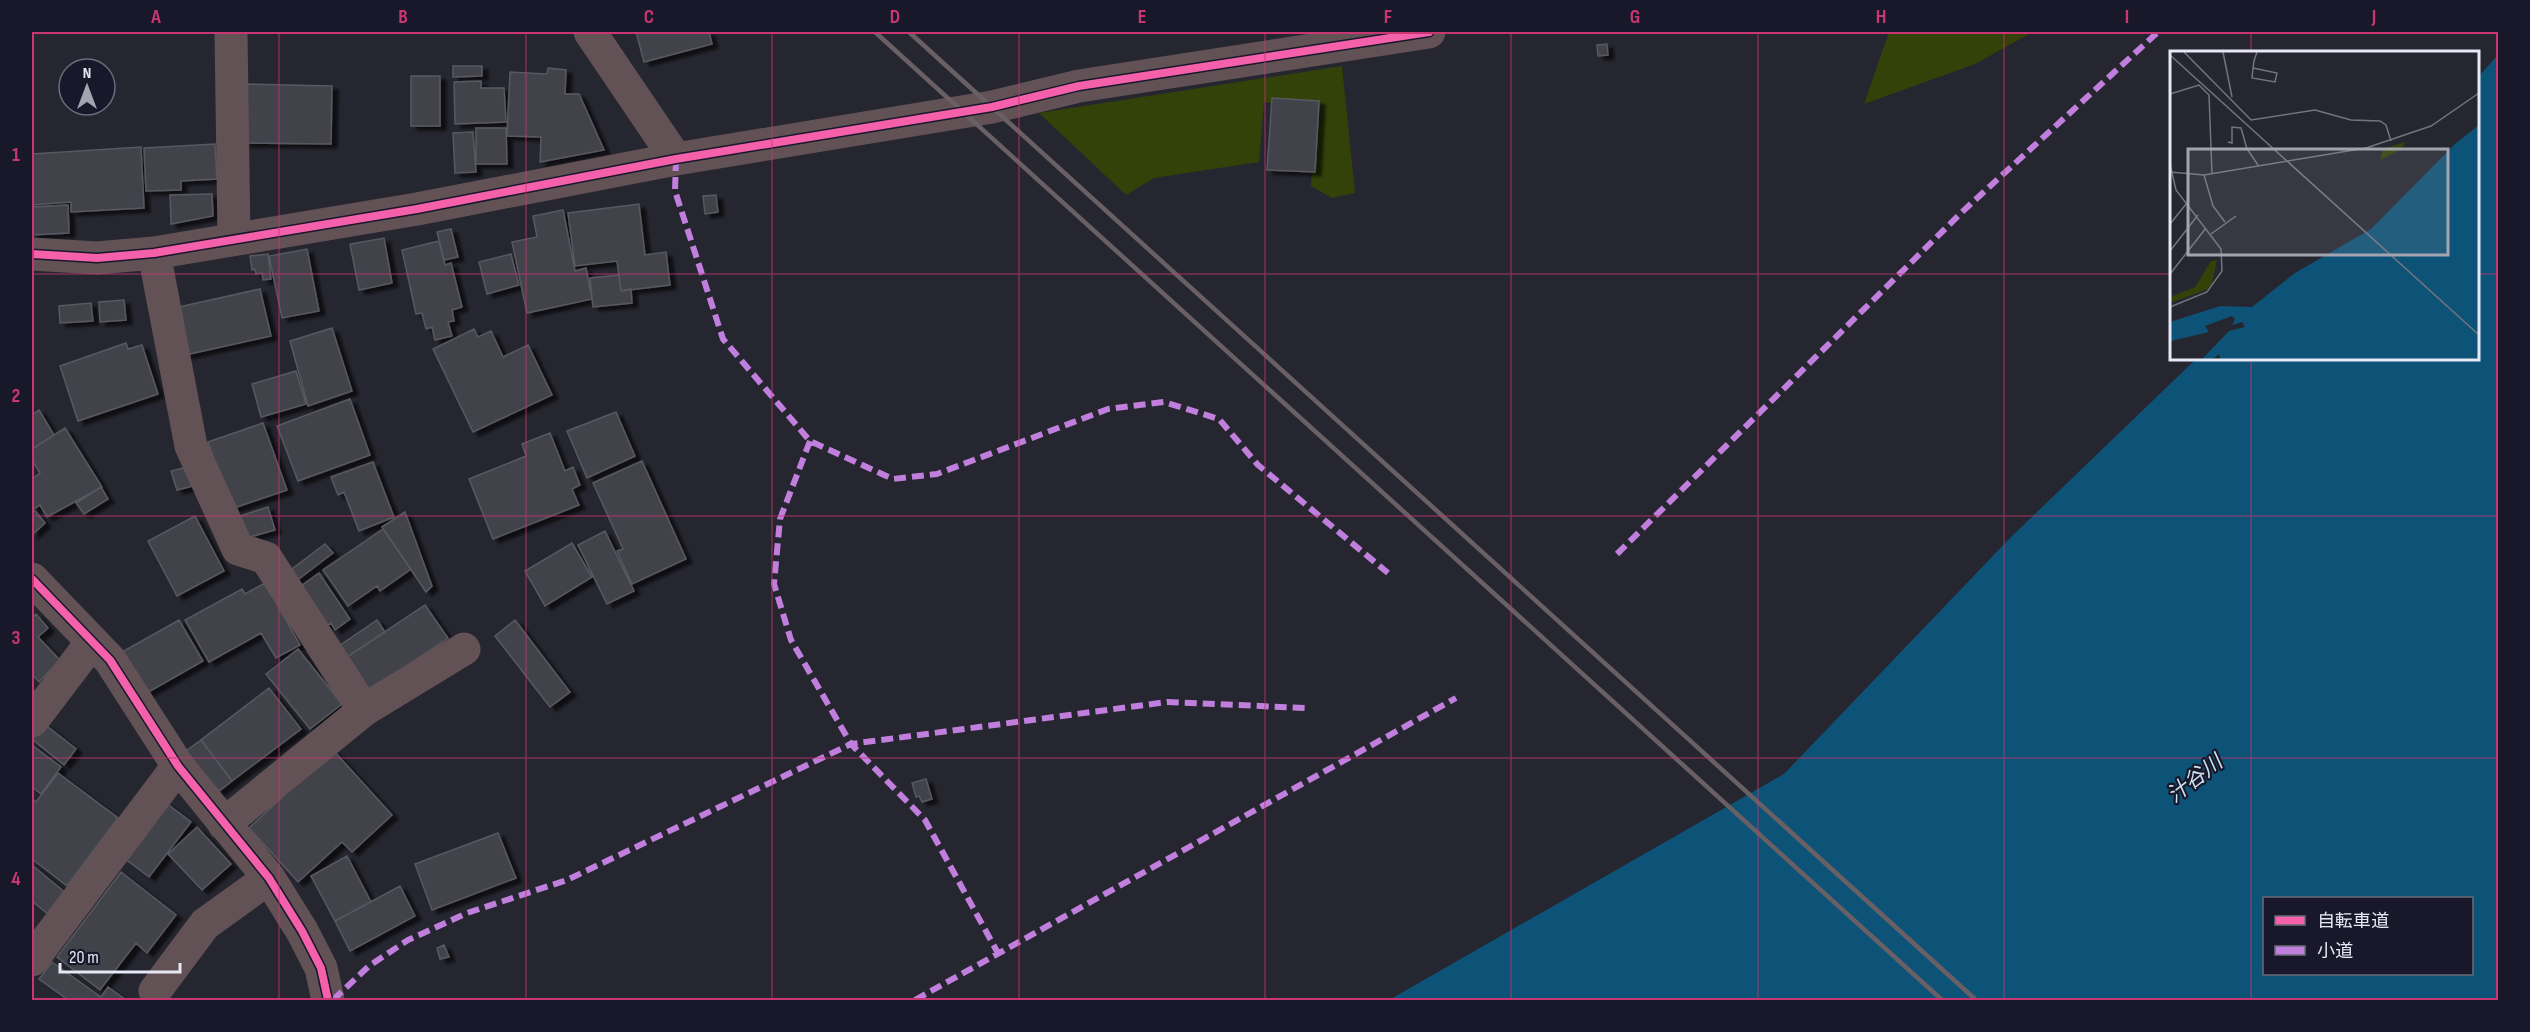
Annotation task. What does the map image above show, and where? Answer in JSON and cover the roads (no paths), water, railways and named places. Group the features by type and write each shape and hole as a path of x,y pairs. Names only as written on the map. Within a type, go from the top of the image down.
{"street":[{"path":"231,32 234,239"},
{"path":"590,32 676,159"},
{"path":"32,254 97,258 154,253 417,209 676,159 992,107 1078,86 1428,32"},
{"path":"154,253 191,446 238,549 266,558 364,710"},
{"path":"32,579 110,660 178,766 269,879 302,931 321,968 328,1000"},
{"path":"32,721 92,642"},
{"path":"224,824 364,710 464,649"},
{"path":"32,960 178,766"},
{"path":"155,991 205,924 269,879"}],"water":[{"name":"汁谷川","path":"2498,55 2498,1000 1389,1000 1784,774 2010,538 2195,360 2479,360 2479,76"}],"railway":[{"path":"875,32 1942,1000"},
{"path":"909,32 1976,1000"}]}
